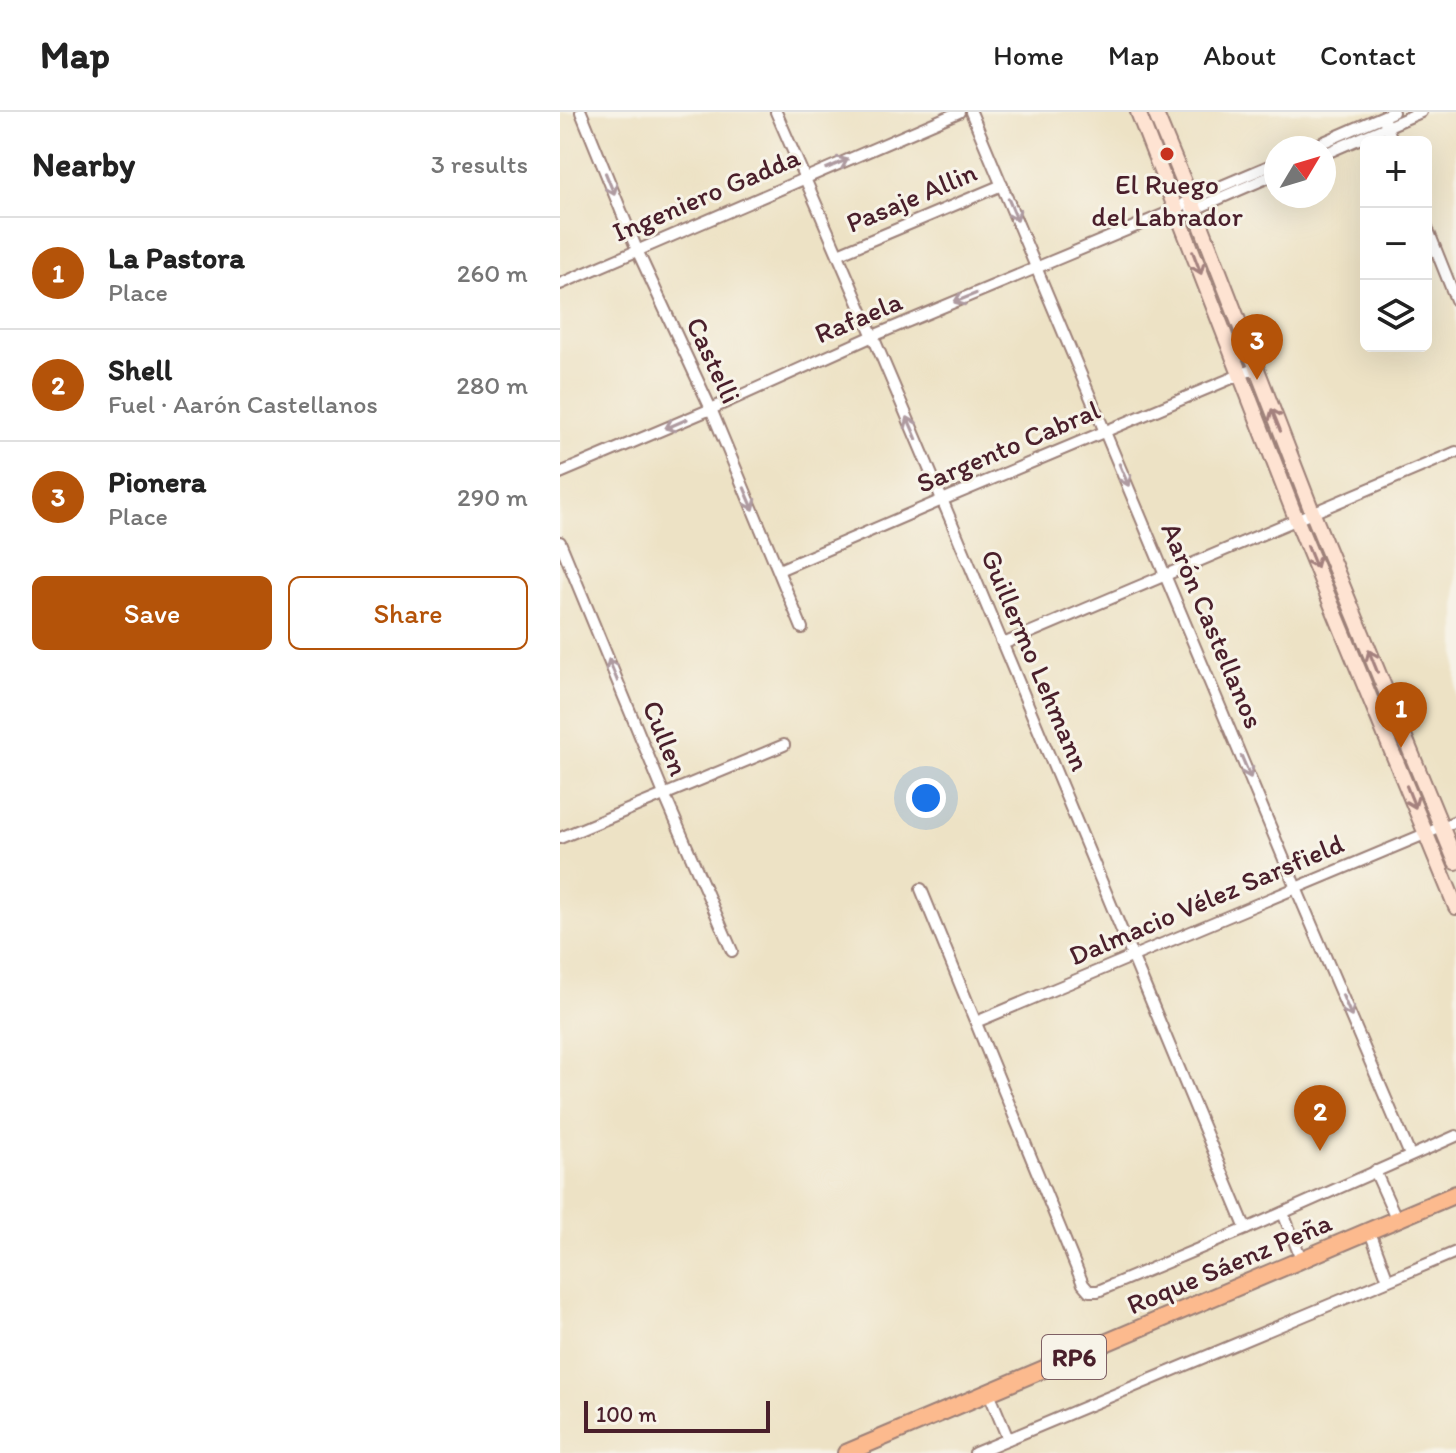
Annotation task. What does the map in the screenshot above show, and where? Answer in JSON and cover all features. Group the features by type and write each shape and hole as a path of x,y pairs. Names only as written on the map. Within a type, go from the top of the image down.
{"main road":[{"path":"1138,112 1297,521 1456,907"},
{"path":"1155,112 1313,514 1456,862"},
{"name":"Roque Sáenz Peña","path":"846,1453 1456,1194"}],"street":[{"name":"Castelli","path":"581,112 637,250 711,409 802,628"},
{"name":"Guillermo Lehmann","path":"776,112 1003,644 1246,1229"},
{"name":"Ingeniero Gadda","path":"560,284 959,112"},
{"name":"Aarón Castellanos","path":"971,112 1410,1155"},
{"path":"1336,138 1387,119 1421,112"},
{"path":"1336,147 1387,119"},
{"name":"Rafaela","path":"1193,204 1264,169"},
{"name":"Rafaela","path":"560,473 873,336 1177,209 1264,178"},
{"name":"Pasaje Allin","path":"838,254 1002,185"},
{"path":"1432,240 1456,300"},
{"name":"Sargento Cabral","path":"779,570 1256,368"},
{"path":"1003,644 1456,452"},
{"name":"Cullen","path":"560,542 732,951"},
{"path":"560,838 784,745"},
{"name":"Dalmacio Vélez Sarsfield","path":"976,1022 1456,821"},
{"path":"921,889 1083,1284 1089,1291 1098,1291 1246,1229 1456,1136"},
{"path":"1375,1171 1397,1220"},
{"path":"1283,1213 1302,1261"},
{"path":"1370,1232 1388,1280"},
{"path":"975,1453 1456,1252"},
{"path":"989,1393 1008,1439"}],"place":[{"name":"El Ruego del Labrador","path":"1167,154"},
{"name":"Pionera","path":"1257,380"},
{"name":"La Pastora","path":"1401,748"},
{"name":"Shell","path":"1320,1151"}]}
